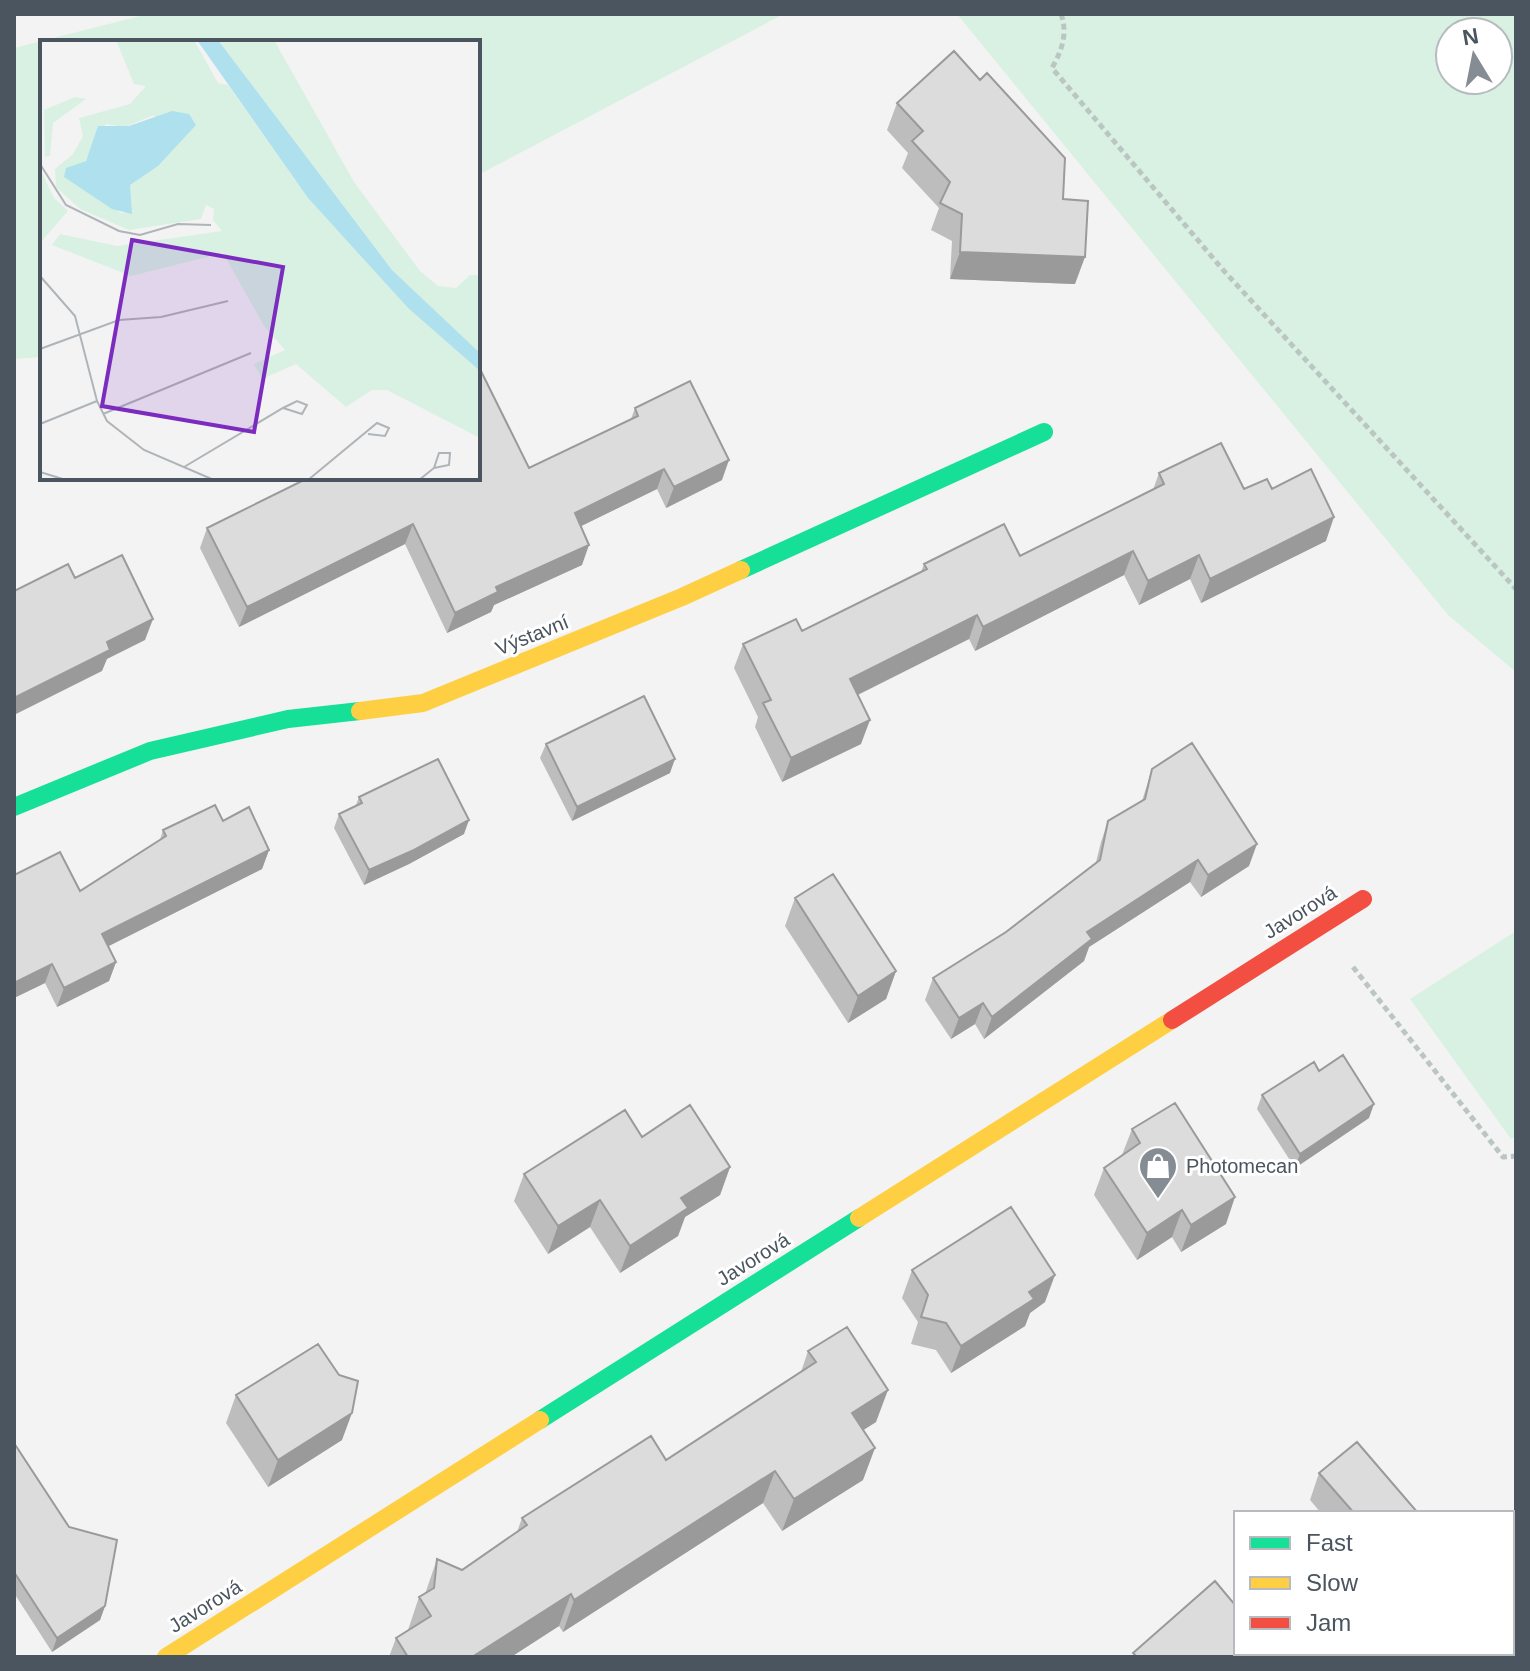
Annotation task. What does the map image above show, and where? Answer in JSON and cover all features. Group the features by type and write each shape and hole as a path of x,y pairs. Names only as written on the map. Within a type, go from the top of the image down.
{"street":[{"name":"Výstavní","path":"14,807 150,751 288,719 423,703 682,597 1044,432"},
{"name":"Javorová","path":"166,1657 1363,899"}],"path":[{"path":"1061,14 1065,24 1063,48 1052,68 1224,271 1516,589"},
{"path":"1320,925 1503,1157 1516,1156"}],"green space":[{"path":"148,14 784,14 480,174 480,40 46,40"},
{"path":"957,14 1516,14 1516,672 1448,615"},
{"path":"40,41 40,357 14,359 14,48"},
{"path":"1516,931 1516,1136 1511,1139 1410,999"}],"building":[{"path":"954,51 980,80 987,73 1065,158 1063,199 1088,201 1085,257 960,252 962,214 940,203 950,182 912,141 923,131 897,103"},
{"path":"480,369 529,468 638,416 635,408 690,381 729,460 674,487 664,469 575,513 589,545 496,587 498,592 455,613 413,524 247,607 207,528 304,480 480,480"},
{"path":"1221,443 1244,489 1267,479 1272,489 1311,469 1334,517 1210,579 1199,555 1148,581 1133,551 983,627 977,615 850,679 870,720 791,758 763,703 771,700 743,644 796,619 802,631 927,569 924,564 1004,524 1020,556 1164,484 1159,473"},
{"path":"122,555 153,619 107,642 110,650 14,698 14,591 68,564 75,578"},
{"path":"644,696 675,759 577,807 546,744"},
{"path":"1192,743 1257,844 1208,875 1198,860 1087,932 1092,939 992,1017 983,1003 959,1018 933,978 1006,932 1100,860 1108,821 1145,799 1152,769"},
{"path":"438,759 469,820 369,870 339,814 362,803 359,797"},
{"path":"215,805 223,821 249,807 269,850 102,934 116,962 64,988 52,964 14,983 14,875 60,852 80,891 166,836 163,830"},
{"path":"833,874 896,971 858,996 795,898"},
{"path":"1343,1055 1374,1104 1300,1154 1262,1095 1314,1062 1319,1071"},
{"path":"1175,1103 1235,1197 1191,1225 1182,1210 1147,1233 1104,1168 1140,1143 1132,1129"},
{"path":"690,1105 730,1167 681,1198 688,1208 630,1246 600,1200 558,1226 524,1174 625,1110 642,1137"},
{"path":"1011,1207 1055,1275 1029,1292 1034,1299 961,1346 946,1323 921,1317 928,1295 912,1270"},
{"path":"847,1327 888,1390 852,1413 875,1448 794,1499 775,1471 574,1600 571,1594 472,1657 408,1657 396,1638 431,1616 419,1597 434,1588 437,1559 462,1570 527,1525 522,1518 651,1436 666,1460 816,1362 808,1351"},
{"path":"318,1344 339,1375 358,1381 352,1413 278,1460 236,1395"},
{"path":"1357,1442 1416,1511 1352,1511 1319,1473"},
{"path":"14,1443 69,1527 117,1540 105,1606 57,1638 14,1572"},
{"path":"1215,1581 1234,1604 1234,1655 1267,1655 1137,1657 1133,1653"}],"traffic: fast":[{"path":"741,570 1044,432"},
{"path":"14,807 150,751 288,719 360,711"},
{"path":"540,1420 859,1218"}],"traffic: slow":[{"path":"360,711 423,703 741,570"},
{"path":"859,1218 1172,1020"},
{"path":"166,1657 540,1420"}],"traffic: jam":[{"path":"1172,1020 1363,899"}],"place":[{"name":"Photomecan","path":"1158,1200"}]}
